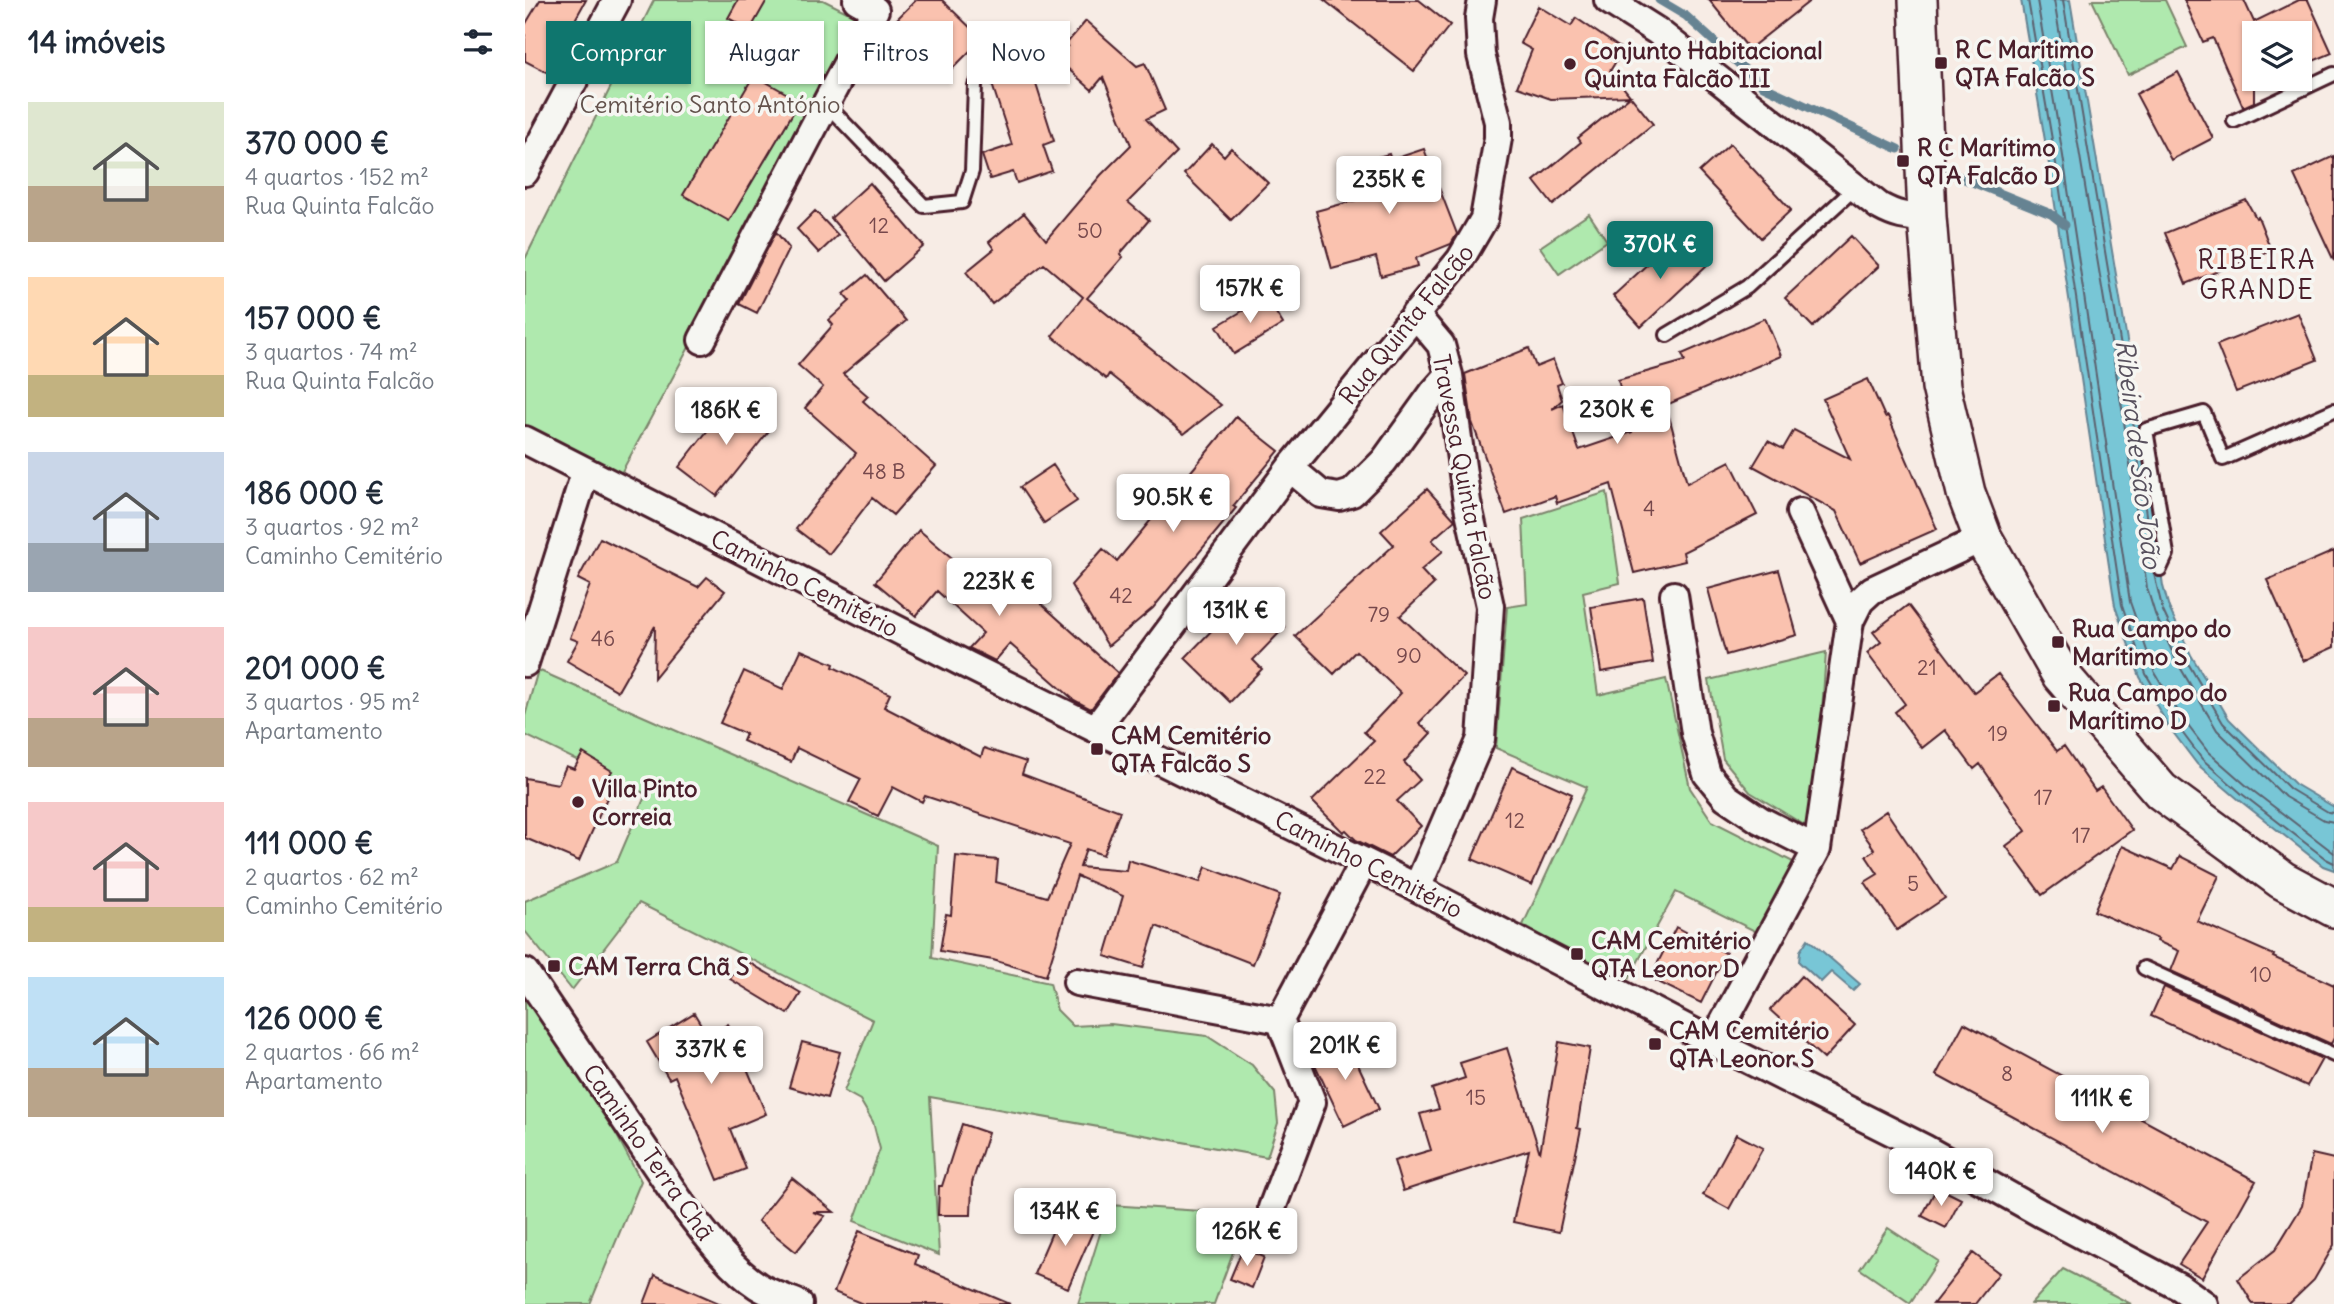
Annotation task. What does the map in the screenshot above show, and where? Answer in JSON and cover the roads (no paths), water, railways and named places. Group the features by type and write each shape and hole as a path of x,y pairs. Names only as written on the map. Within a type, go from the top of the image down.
{"main road":[{"path":"1918,0 1927,217 1941,387 1966,493 1983,538 2061,675 2161,791 2283,880 2334,908"}],"street":[{"path":"525,172 617,0"},
{"path":"702,340 875,10 857,0"},
{"name":"Rua Quinta Falcão","path":"1097,727 1290,468 1460,260 1484,219 1498,138 1497,121 1481,55 1479,18 1482,0"},
{"path":"1608,0 1657,31 1855,188 1892,214 1907,218 1927,217"},
{"name":"Travessa Quinta Falcão","path":"1415,314 1441,345 1449,375 1467,502 1490,606 1481,739 1417,888"},
{"path":"1290,468 1321,494 1339,497 1352,494 1384,461 1449,375"},
{"name":"Caminho Cemitério","path":"525,440 967,665 1097,727 1417,888 1924,1148 2180,1287 2204,1304"},
{"path":"525,663 585,472"},
{"path":"1800,512 1850,621"},
{"path":"1713,1042 1817,849 1850,621 1860,601 1872,590 1983,538"},
{"path":"1674,595 1695,733 1707,774 1725,797 1760,820 1817,849"},
{"path":"1272,1208 1313,1102 1280,1020 1364,862"},
{"name":"Caminho Terra Chã","path":"525,972 701,1229 729,1260 758,1286 799,1304"},
{"path":"1077,982 1280,1020"}],"lane":[{"path":"2234,121 2334,74"},
{"path":"826,104 924,206 962,202 972,171 975,85"},
{"path":"1667,335 1747,287 1855,188"},
{"path":"2160,569 2167,554 2146,430 2204,413 2223,459 2334,410"},
{"path":"2144,968 2334,1055"}],"water":[{"name":"Ribeira de São João","path":"2021,0 2070,0 2139,412 2163,586 2169,608 2191,655 2229,719 2295,784 2334,807 2334,870 2323,866 2197,764 2169,727 2140,677 2115,606 2048,158"},
{"path":"1808,939 1860,984 1853,991 1831,972 1821,982 1799,962 1800,951"}],"waterway":[{"path":"1659,0 1686,16 1763,86 1898,149"},
{"path":"1950,173 2051,214 2065,225"}],"place":[{"name":"R C Marítimo QTA Falcão S","path":"1941,63"},
{"name":"Conjunto Habitacional Quinta Falcão III","path":"1570,64"},
{"name":"R C Marítimo QTA Falcão D","path":"1903,161"},
{"name":"Rua Campo do Marítimo S","path":"2058,642"},
{"name":"Rua Campo do Marítimo D","path":"2054,706"},
{"name":"CAM Cemitério QTA Falcão S","path":"1097,749"},
{"name":"Villa Pinto Correia","path":"578,802"},
{"name":"CAM Cemitério QTA Leonor D","path":"1577,954"},
{"name":"CAM Terra Chã S","path":"554,966"},
{"name":"CAM Cemitério QTA Leonor S","path":"1655,1044"}],"district":[{"name":"RIBEIRA GRANDE","path":"2257,274"}],"park label":[{"name":"Cemitério Santo António","path":"710,104"}]}
